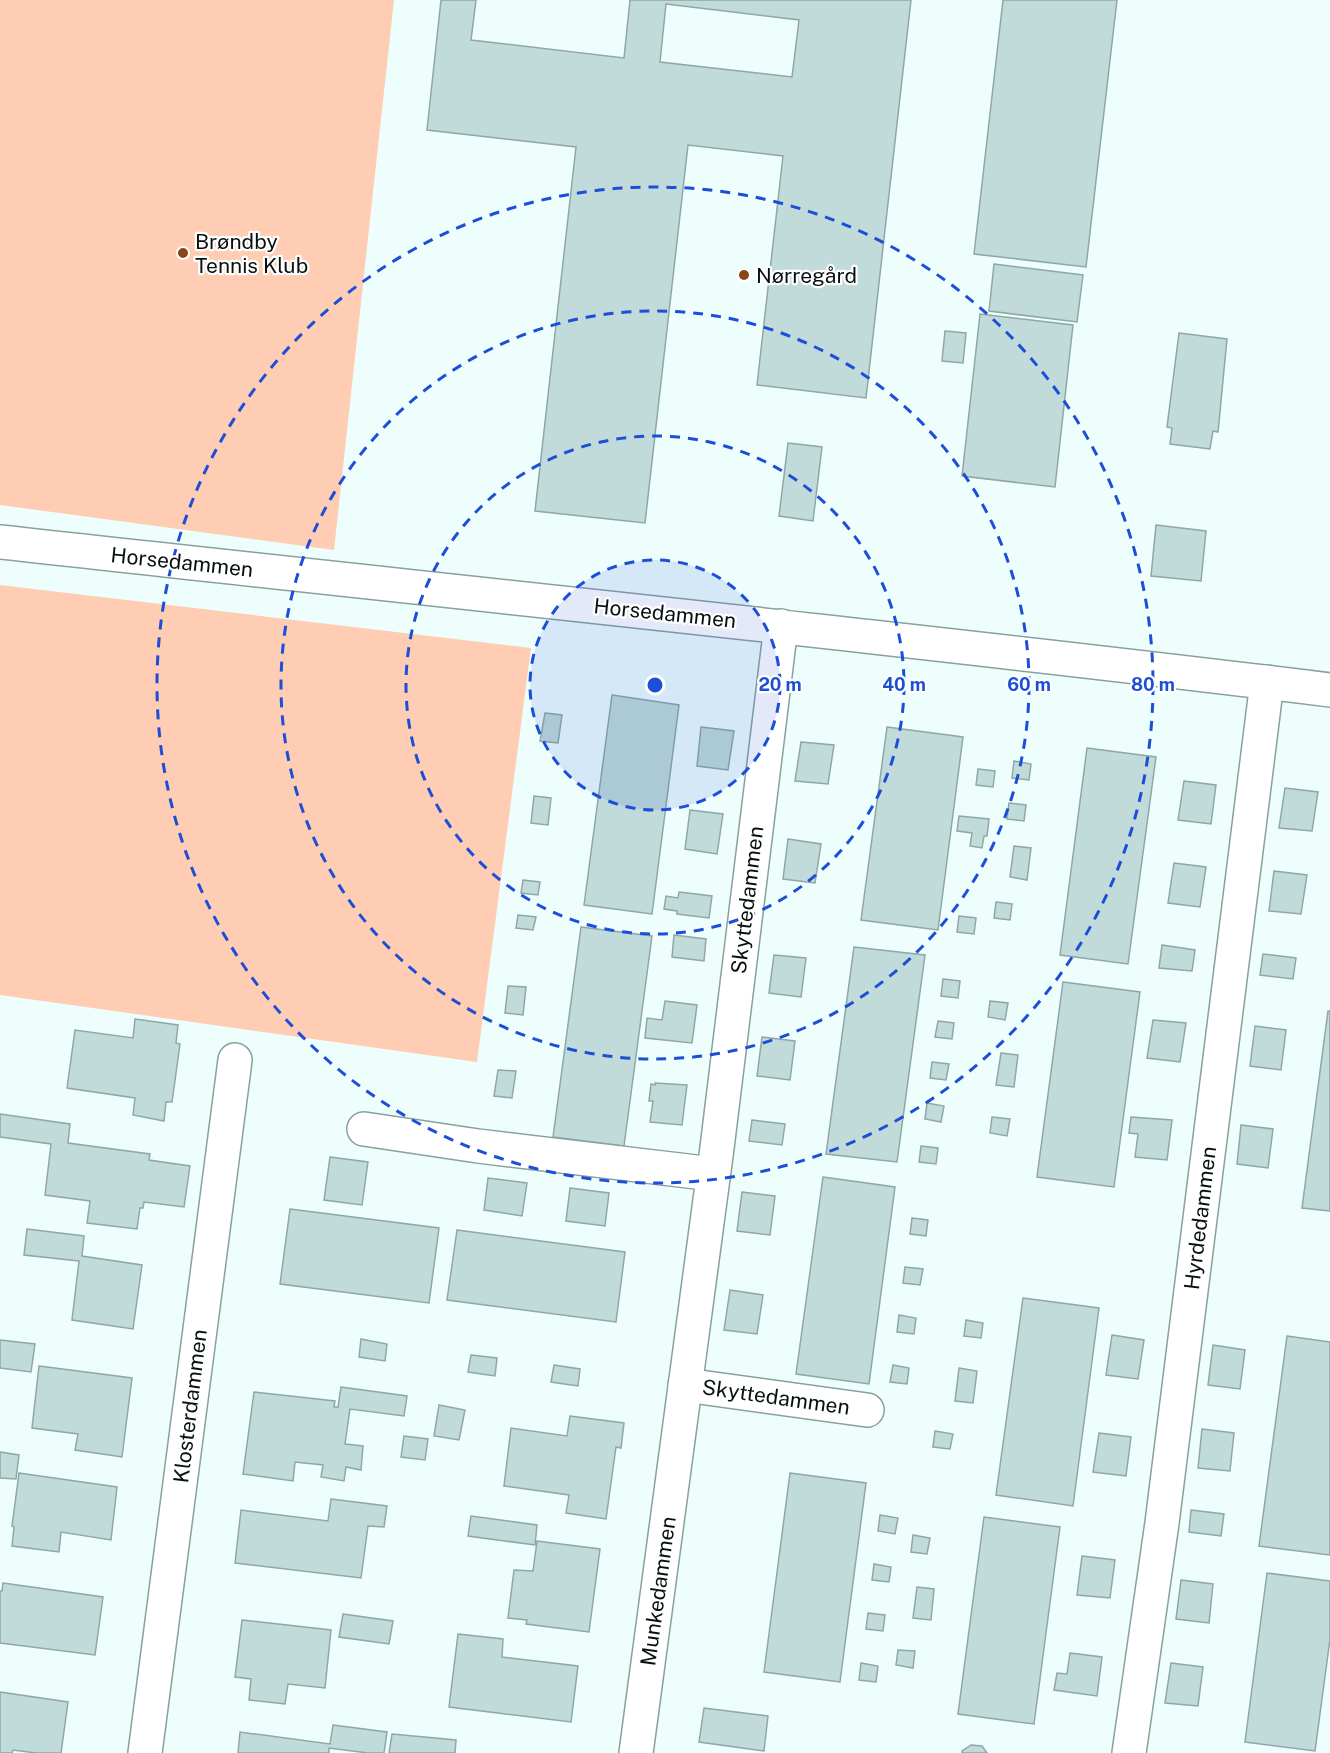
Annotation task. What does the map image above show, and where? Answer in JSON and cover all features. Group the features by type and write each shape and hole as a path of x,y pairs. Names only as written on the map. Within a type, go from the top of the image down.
{"street":[{"name":"Horsedammen","path":"0,542 781,626 1330,690"},
{"name":"Skyttedammen","path":"680,1429 781,626"},
{"name":"Hyrdedammen","path":"1129,1753 1165,1499 1267,682"},
{"name":"Klosterdammen","path":"145,1753 235,1060"},
{"path":"364,1129 478,1146 713,1174"},
{"name":"Skyttedammen","path":"686,1385 867,1410"},
{"name":"Munkedammen","path":"636,1753 680,1429"}],"shaded area":[{"name":"Brøndby Tennis Klub","path":"0,0 394,0 334,550 0,505"},
{"path":"0,585 531,648 477,1062 0,995"}],"building":[{"path":"441,0 476,0 471,40 624,58 630,0 911,0 866,398 757,385 783,156 688,145 645,523 535,511 576,147 427,130","holes":["666,4 799,20 792,77 660,62"]},
{"path":"1003,0 1117,0 1086,267 974,254"},
{"path":"994,264 1083,275 1077,322 989,311"},
{"path":"980,314 1073,325 1055,487 962,476"},
{"path":"945,331 966,333 963,363 942,361"},
{"path":"1179,333 1227,339 1218,432 1213,431 1210,449 1170,444 1172,428 1167,427"},
{"path":"788,443 822,447 813,521 779,516"},
{"path":"1156,525 1206,531 1201,581 1151,576"},
{"path":"612,695 679,705 652,914 584,905"},
{"path":"545,713 562,715 558,743 540,741"},
{"path":"701,727 734,731 728,770 697,766"},
{"path":"887,727 963,737 938,930 861,920"},
{"path":"801,742 834,745 828,784 795,781"},
{"path":"1087,748 1156,757 1128,964 1060,955"},
{"path":"1014,761 1031,764 1029,780 1012,778"},
{"path":"978,769 995,771 993,787 976,785"},
{"path":"1184,781 1216,785 1211,824 1178,820"},
{"path":"1285,788 1318,792 1312,831 1279,828"},
{"path":"534,796 551,798 548,825 531,823"},
{"path":"1009,803 1026,805 1024,821 1007,819"},
{"path":"690,810 723,814 717,854 685,849"},
{"path":"959,816 989,819 987,836 984,836 982,848 970,846 972,833 957,831"},
{"path":"788,839 821,844 815,883 783,879"},
{"path":"1014,846 1031,848 1027,880 1010,877"},
{"path":"1174,863 1206,867 1200,907 1168,903"},
{"path":"1274,871 1307,875 1301,914 1269,911"},
{"path":"523,880 540,882 538,895 521,893"},
{"path":"679,892 712,896 709,918 677,914 677,911 664,909 666,896 678,898"},
{"path":"996,902 1012,904 1010,920 994,918"},
{"path":"518,915 536,917 533,930 516,928"},
{"path":"959,916 976,918 974,934 957,932"},
{"path":"581,927 652,936 624,1146 553,1137"},
{"path":"674,935 706,939 704,961 672,957"},
{"path":"1162,945 1195,950 1192,971 1159,968"},
{"path":"854,947 925,955 897,1162 826,1154"},
{"path":"1263,954 1296,958 1293,979 1260,975"},
{"path":"774,955 806,958 801,997 769,993"},
{"path":"943,979 960,981 958,998 941,996"},
{"path":"1063,982 1140,992 1114,1187 1037,1177"},
{"path":"508,986 526,987 523,1015 505,1013"},
{"path":"665,1001 697,1005 692,1043 645,1038 647,1018 662,1020"},
{"path":"990,1001 1008,1003 1005,1020 988,1017"},
{"path":"1328,1011 1330,1011 1330,1211 1302,1208"},
{"path":"135,1019 178,1025 176,1043 180,1044 172,1102 166,1102 164,1121 133,1115 135,1098 67,1088 75,1030 133,1038"},
{"path":"1153,1020 1186,1023 1180,1062 1147,1058"},
{"path":"938,1021 954,1023 952,1039 935,1037"},
{"path":"1255,1026 1286,1030 1281,1070 1250,1066"},
{"path":"762,1037 795,1041 790,1080 757,1076"},
{"path":"1001,1053 1018,1055 1014,1087 996,1085"},
{"path":"932,1062 949,1064 946,1080 930,1078"},
{"path":"498,1070 516,1071 512,1098 494,1096"},
{"path":"655,1083 687,1085 682,1125 650,1122 653,1101 649,1101 651,1084 655,1085"},
{"path":"927,1103 944,1106 941,1122 925,1119"},
{"path":"0,1114 70,1124 68,1143 150,1154 149,1160 190,1166 184,1207 144,1202 143,1208 140,1208 137,1229 87,1223 90,1201 45,1195 51,1144 0,1137"},
{"path":"992,1117 1010,1119 1007,1136 990,1133"},
{"path":"1131,1117 1172,1120 1167,1160 1135,1157 1138,1134 1129,1133"},
{"path":"752,1120 785,1124 782,1145 749,1141"},
{"path":"1241,1125 1273,1129 1268,1168 1237,1164"},
{"path":"921,1146 938,1148 936,1164 919,1162"},
{"path":"330,1157 368,1162 362,1205 324,1200"},
{"path":"823,1177 895,1187 869,1384 796,1374"},
{"path":"488,1178 527,1183 522,1216 484,1210"},
{"path":"570,1188 609,1193 605,1226 566,1221"},
{"path":"742,1192 775,1196 770,1235 737,1231"},
{"path":"290,1209 439,1228 429,1303 280,1284"},
{"path":"912,1218 928,1220 926,1236 910,1234"},
{"path":"27,1229 84,1236 82,1256 142,1265 133,1329 72,1320 79,1261 24,1255"},
{"path":"457,1230 625,1252 616,1322 447,1300"},
{"path":"905,1267 923,1269 920,1285 903,1283"},
{"path":"730,1290 763,1295 757,1334 724,1330"},
{"path":"1023,1298 1099,1308 1073,1506 996,1495"},
{"path":"899,1315 916,1318 914,1334 897,1332"},
{"path":"966,1320 983,1323 981,1338 964,1336"},
{"path":"1112,1335 1144,1340 1138,1379 1106,1375"},
{"path":"1287,1336 1330,1342 1330,1555 1259,1546"},
{"path":"361,1339 387,1344 385,1361 359,1357"},
{"path":"0,1340 35,1344 31,1372 0,1368"},
{"path":"1213,1345 1245,1350 1240,1389 1208,1385"},
{"path":"471,1355 497,1358 495,1376 468,1372"},
{"path":"554,1365 580,1369 578,1386 551,1382"},
{"path":"893,1365 909,1368 907,1384 890,1382"},
{"path":"39,1366 132,1378 122,1457 75,1450 78,1434 32,1428"},
{"path":"959,1368 977,1371 973,1403 955,1401"},
{"path":"341,1387 407,1396 404,1416 350,1409 345,1444 363,1446 361,1470 346,1467 344,1481 321,1477 323,1465 295,1462 293,1481 243,1474 254,1392 335,1401 334,1407 338,1407"},
{"path":"439,1405 465,1410 459,1440 434,1436"},
{"path":"570,1416 624,1423 621,1448 616,1447 606,1519 566,1513 569,1495 504,1486 511,1428 567,1436"},
{"path":"1202,1429 1234,1433 1230,1471 1198,1468"},
{"path":"935,1431 953,1434 950,1449 933,1447"},
{"path":"1099,1433 1131,1437 1126,1476 1093,1472"},
{"path":"404,1436 428,1439 425,1460 401,1457"},
{"path":"0,1452 19,1455 16,1479 0,1478"},
{"path":"19,1473 117,1487 111,1540 61,1532 59,1552 12,1546 14,1527 12,1526"},
{"path":"790,1473 866,1483 840,1682 764,1672"},
{"path":"331,1499 387,1506 384,1527 368,1526 361,1578 235,1563 241,1510 328,1521"},
{"path":"1191,1510 1224,1514 1221,1536 1189,1532"},
{"path":"880,1515 898,1518 895,1534 878,1531"},
{"path":"471,1516 537,1525 535,1545 468,1536"},
{"path":"984,1517 1060,1527 1034,1724 958,1714"},
{"path":"913,1535 930,1538 927,1554 911,1552"},
{"path":"537,1541 600,1549 589,1632 526,1624 527,1620 508,1618 514,1570 533,1571"},
{"path":"1082,1556 1115,1560 1110,1598 1077,1595"},
{"path":"874,1564 891,1567 889,1582 872,1580"},
{"path":"1267,1573 1330,1581 1330,1639 1315,1751 1245,1742"},
{"path":"1181,1580 1213,1584 1209,1623 1176,1619"},
{"path":"3,1583 103,1597 95,1655 0,1643 0,1591 2,1591"},
{"path":"917,1587 934,1589 931,1620 913,1618"},
{"path":"868,1613 885,1615 883,1631 866,1629"},
{"path":"343,1614 393,1621 389,1644 339,1637"},
{"path":"242,1620 331,1630 325,1688 288,1684 285,1704 249,1700 251,1679 235,1677"},
{"path":"458,1634 503,1639 502,1657 578,1666 571,1722 449,1707"},
{"path":"898,1650 915,1651 913,1668 896,1665"},
{"path":"1070,1653 1102,1657 1097,1696 1054,1690 1057,1673 1067,1674"},
{"path":"861,1663 878,1666 876,1682 859,1680"},
{"path":"1171,1663 1203,1667 1198,1706 1165,1703"},
{"path":"0,1692 68,1702 61,1753 13,1750 12,1753 0,1753"},
{"path":"704,1708 768,1716 764,1751 699,1742"},
{"path":"333,1725 387,1732 384,1753 329,1748 329,1753 238,1753 240,1732 330,1744"},
{"path":"392,1734 456,1740 455,1753 389,1753"},
{"path":"971,1745 982,1746 987,1753 962,1753"}],"place":[{"name":"Brøndby Tennis Klub","path":"183,253"},
{"name":"Nørregård","path":"744,275"}]}
